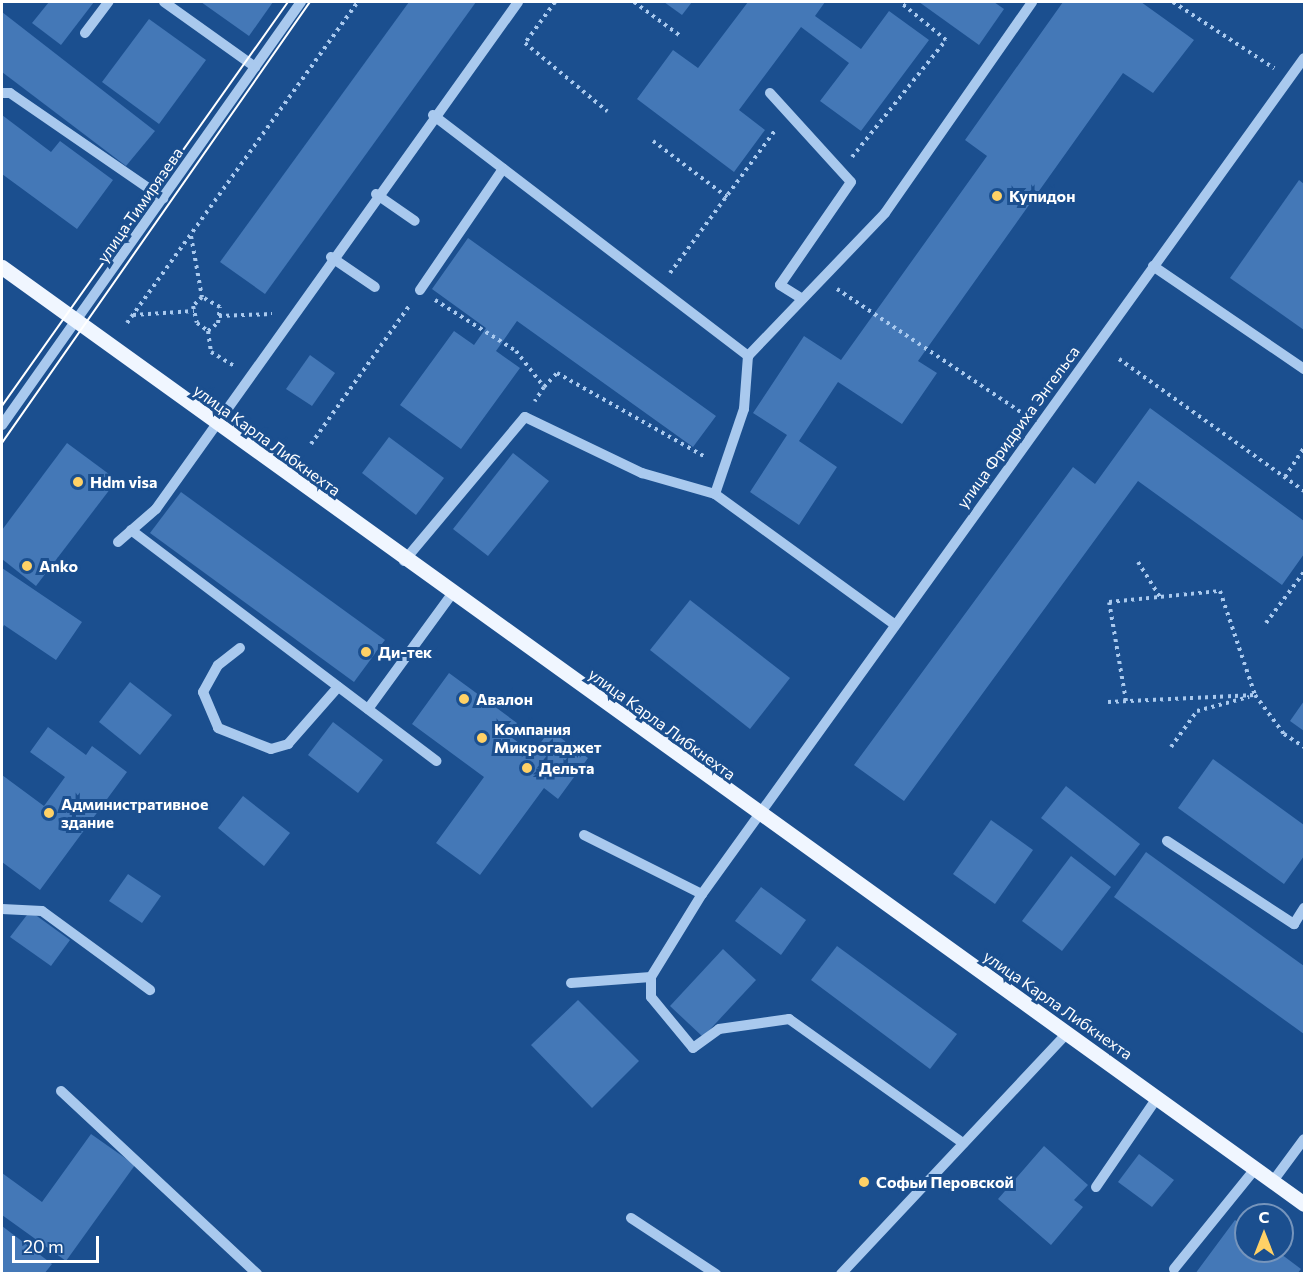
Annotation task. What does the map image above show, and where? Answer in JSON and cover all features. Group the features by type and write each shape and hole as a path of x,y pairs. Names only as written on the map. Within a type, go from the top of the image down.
{"main road":[{"name":"улица Карла Либкнехта","path":"2,267 75,324 451,595 1305,1204"}],"street":[{"path":"85,33 108,2"},
{"path":"164,2 255,66"},
{"name":"улица Тимирязева","path":"2,425 301,2"},
{"path":"118,542 156,509 212,423 433,115 518,2"},
{"path":"715,494 744,409 747,356 885,213 1032,2"},
{"name":"улица Фридриха Энгельса","path":"651,977 702,894 756,814 1305,58"},
{"path":"2,93 10,93 163,198"},
{"path":"770,93 851,182 780,285 802,299"},
{"path":"433,115 747,356"},
{"path":"420,290 503,169"},
{"path":"376,194 415,221"},
{"path":"332,257 375,287"},
{"path":"1153,266 1305,369"},
{"path":"404,561 525,417 642,473 715,494 894,624"},
{"path":"131,530 436,761"},
{"path":"368,709 451,595"},
{"path":"240,648 218,665 203,692 218,728 271,749 288,744 338,687"},
{"path":"584,835 702,894"},
{"path":"1167,841 1294,924 1305,908"},
{"path":"2,909 42,911 150,990"},
{"path":"571,983 651,977 651,998 693,1048 719,1029 789,1019 963,1143"},
{"path":"841,1274 1067,1033"},
{"path":"61,1091 257,1274"},
{"path":"1096,1186 1157,1098"},
{"path":"1273,1181 1305,1139"},
{"path":"1174,1269 1255,1169"},
{"path":"631,1218 716,1274"}],"path":[{"path":"127,324 358,2"},
{"path":"555,2 525,43 608,111"},
{"path":"634,2 682,37"},
{"path":"842,171 946,40 900,2"},
{"path":"1173,2 1290,78"},
{"path":"658,287 788,112"},
{"path":"653,141 727,197"},
{"path":"190,235 202,297 194,311 197,322 208,331 211,352 232,361 236,390"},
{"path":"821,279 1039,424"},
{"path":"311,444 420,290 516,351 543,387"},
{"path":"202,297 220,308 219,316 208,331"},
{"path":"133,315 194,311"},
{"path":"219,316 290,315"},
{"path":"1119,359 1305,491"},
{"path":"525,417 543,387 557,374 724,468"},
{"path":"1285,477 1305,448"},
{"path":"1138,562 1160,597"},
{"path":"1266,623 1305,572"},
{"path":"1126,701 1109,602 1220,591 1255,695 1284,734 1305,747"},
{"path":"1108,702 1255,695"},
{"path":"1171,747 1197,711 1255,695"}],"building":[{"path":"49,2 94,2 61,45 32,23"},
{"path":"201,2 273,2 249,36"},
{"path":"409,2 476,2 265,294 220,262"},
{"path":"664,2 692,2 682,15"},
{"path":"748,2 825,2 815,16 861,49 889,11 929,40 861,131 820,101 849,63 801,27 739,110 765,130 734,172 637,99 673,50 698,68"},
{"path":"919,2 994,2 1004,9 979,45"},
{"path":"1063,2 1141,2 1194,40 1153,93 1123,73 918,361 937,373 902,424 838,382 799,441 837,467 799,525 750,492 787,435 753,413 804,336 841,360 987,156 965,140"},
{"path":"2,12 155,131 126,166 2,72"},
{"path":"149,19 206,60 159,124 102,82"},
{"path":"2,115 51,152 60,141 113,180 77,229 2,174"},
{"path":"1299,180 1304,184 1304,330 1230,278"},
{"path":"468,238 716,416 693,447 517,321 496,351 520,368 461,449 400,405 454,331 474,345 486,328 432,289"},
{"path":"310,355 335,373 312,406 286,389"},
{"path":"1150,408 1304,521 1304,554 1282,585 1138,481 904,801 854,765 1073,467 1095,484"},
{"path":"389,437 444,478 416,515 362,473"},
{"path":"67,443 117,480 36,586 2,559 2,530"},
{"path":"513,453 549,481 488,556 453,529"},
{"path":"181,492 385,640 354,682 150,533"},
{"path":"2,568 82,622 56,660 4,625 2,629"},
{"path":"690,600 790,678 750,729 650,650"},
{"name":"Дельта","path":"449,673 517,723 508,735 533,753 550,730 588,758 558,799 544,788 480,875 436,843 484,777 412,724"},
{"path":"130,682 172,715 140,755 99,722"},
{"path":"1304,701 1304,731 1290,721"},
{"path":"333,722 383,760 358,793 308,755"},
{"name":"Административное здание","path":"48,727 86,755 92,746 127,772 40,890 2,862 2,775 44,806 65,777 30,752"},
{"path":"1213,759 1304,825 1304,856 1284,884 1178,808"},
{"path":"1066,786 1140,844 1115,876 1041,818"},
{"path":"243,796 290,833 264,866 218,828"},
{"path":"991,820 1033,850 995,904 953,874"},
{"path":"1146,852 1304,966 1304,1034 1114,897"},
{"path":"1071,856 1111,887 1062,951 1022,921"},
{"path":"128,874 161,896 142,923 109,901"},
{"path":"761,887 806,920 781,955 735,921"},
{"path":"30,911 70,940 51,966 10,937"},
{"path":"837,946 957,1034 930,1069 811,980"},
{"path":"723,949 756,980 703,1037 670,1006"},
{"path":"578,1000 639,1061 592,1108 531,1045"},
{"path":"91,1134 135,1165 66,1261 2,1215 2,1173 42,1202"},
{"path":"1044,1146 1088,1185 1074,1200 1083,1207 1051,1245 998,1199"},
{"path":"1139,1154 1174,1180 1152,1207 1118,1182"},
{"path":"1234,1221 1234,1263 1293,1263 1301,1269 1297,1274 1195,1274"},
{"path":"2,1226 52,1264 44,1274 2,1274"}],"tram line":[{"path":"2,406 288,2"},
{"path":"2,443 310,2"}],"place":[{"name":"Купидон","path":"997,196"},
{"name":"Hdm visa","path":"78,482"},
{"name":"Anko","path":"27,566"},
{"name":"Ди-тек","path":"366,652"},
{"name":"Авалон","path":"464,699"},
{"name":"Компания Микрогаджет","path":"482,738"},
{"name":"Дельта","path":"527,768"},
{"name":"Административное здание","path":"49,813"},
{"name":"Софьи Перовской","path":"864,1182"}]}
